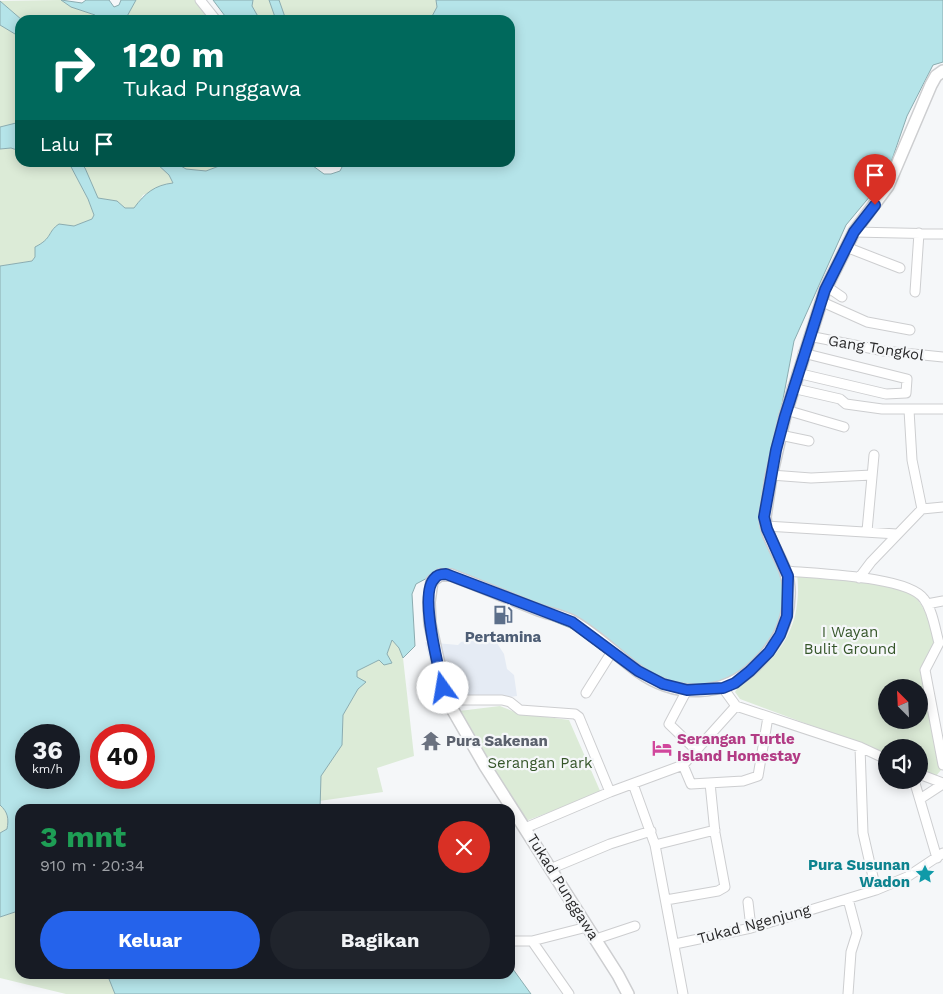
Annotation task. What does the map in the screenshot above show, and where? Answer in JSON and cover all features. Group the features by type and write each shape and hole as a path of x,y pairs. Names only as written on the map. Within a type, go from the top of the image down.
{"street":[{"path":"200,0 212,15"},
{"name":"Tukad Punggawa","path":"510,804 447,700 435,651 429,602 432,581 440,575 452,575 572,622 650,678 687,690 723,688 735,683 750,671 769,652 780,635 787,616 790,594 787,571 766,526 765,514 771,474 780,435 803,353 820,302 846,247 854,232 888,186 931,85 936,76 943,71"},
{"path":"854,232 943,234"},
{"path":"915,292 919,233"},
{"path":"846,247 900,268"},
{"path":"826,286 842,297"},
{"path":"820,302 867,322 910,330"},
{"name":"Gang Tongkol","path":"809,336 884,351 943,357"},
{"path":"797,373 886,394 906,394 908,380 906,378 803,353"},
{"path":"840,399 843,385"},
{"path":"792,388 840,399 846,404 882,409 943,409"},
{"path":"882,409 886,394"},
{"path":"786,410 844,427"},
{"path":"909,410 912,460 922,509"},
{"path":"780,435 809,441"},
{"path":"867,531 874,455"},
{"path":"771,474 812,478 872,475"},
{"path":"859,578 897,534 922,509 943,507"},
{"path":"766,526 897,534"},
{"path":"787,571 859,578 907,588 921,596 927,604 939,643 925,670 943,765"},
{"path":"927,604 943,601"},
{"path":"586,692 613,650"},
{"path":"723,688 736,706 860,747 878,755"},
{"path":"687,690 670,724 695,749"},
{"path":"447,700 502,700 510,702 520,710 575,714 579,717 610,792"},
{"path":"525,828 610,792 683,765 695,749 736,706"},
{"path":"683,765 690,783 743,782 758,776 768,717"},
{"path":"860,747 863,833 876,890"},
{"path":"928,777 943,783"},
{"path":"666,900 724,889 725,887 715,830 710,783"},
{"path":"920,799 943,783"},
{"path":"633,784 655,845 683,994"},
{"path":"917,789 940,856"},
{"name":"Tukad Punggawa","path":"515,812 596,939 628,994"},
{"path":"655,845 715,830"},
{"path":"550,869 610,844 651,831"},
{"name":"Tukad Ngenjung","path":"675,944 751,928 876,890 907,877 940,856"},
{"path":"848,899 857,933 851,952 848,994"},
{"path":"748,902 751,928"},
{"path":"596,939 635,926"},
{"path":"515,941 532,941 587,927"},
{"path":"532,941 569,994"}],"shaded area":[{"path":"485,638 495,640 504,654 507,669 514,675 517,696 441,706 425,642 458,645 461,642"}],"green space":[{"path":"61,0 71,7 95,15 16,15 0,1"},
{"path":"136,0 195,0 206,15 128,15"},
{"path":"253,0 269,0 274,15 257,15 252,6"},
{"path":"279,0 436,0 437,7 433,15 284,15"},
{"path":"0,25 15,34 15,123 0,127"},
{"path":"0,149 15,149 15,167 71,167 94,215 92,219 74,226 55,227 48,240 35,247 35,257 32,261 0,266"},
{"path":"83,167 160,167 169,175 173,183 143,195 135,208 125,208 117,201 98,198"},
{"path":"183,167 216,167 206,171"},
{"name":"I Wayan Bulit Ground","path":"797,573 860,580 894,587 907,592 920,602 928,619 935,643 922,668 924,679 878,679 878,729 928,729 928,700 941,770 936,776 928,774 928,739 878,739 878,752 861,744 740,699 735,692 738,687 769,661 784,642 794,621 798,598"},
{"path":"392,640 399,648 403,658 414,756 377,768 383,792 319,801 320,776 342,745 343,715 358,689 365,682 357,677 357,671 379,660 392,663 387,654"},
{"name":"Serangan Park","path":"500,706 517,713 569,720 601,793 523,822 515,808 515,804 513,804 459,711"},
{"path":"0,805 6,813 8,822 7,829 0,833"},
{"path":"15,912 15,979 109,979 115,994 66,994 0,978 0,917"}],"water":[{"path":"61,0 82,3 86,0 109,0 114,7 119,5 121,0 136,0 128,15 95,15 71,7"},
{"path":"213,0 253,0 252,6 257,15 224,15"},
{"path":"269,0 279,0 284,15 274,15"},
{"path":"436,0 943,0 943,62 933,65 907,116 886,177 846,225 794,341 760,521 782,565 786,594 782,630 742,674 709,692 655,686 630,672 573,629 458,583 431,576 416,584 412,594 415,646 403,658 399,648 392,640 387,654 392,663 384,665 379,660 357,671 357,677 366,682 358,689 343,715 342,745 321,776 320,804 15,804 15,912 0,917 0,833 7,829 8,822 6,813 0,805 0,266 32,261 35,257 35,247 45,241 59,224 74,226 92,219 94,215 88,199 71,167 85,168 98,198 117,201 125,208 134,208 151,191 173,183 169,175 160,167 183,167 206,171 216,167 314,167 324,174 331,174 340,171 342,167 515,167 515,15 433,15 437,7"},
{"path":"0,1 16,15 15,34 0,25"},
{"path":"15,123 15,149 0,149 0,127"},
{"path":"515,972 531,994 115,994 109,979 515,979"}],"place":[{"name":"Pertamina","path":"503,615"},
{"name":"Pura Sakenan","path":"431,741"},
{"name":"Serangan Turtle Island Homestay","path":"662,748"},
{"name":"Pura Susunan Wadon","path":"925,874"}],"route":[{"path":"443,688 430,624 429,602 432,581 435,577 446,574 538,610 558,615 600,641 638,671 650,678 663,684 687,690 723,688 735,683 769,652 785,624 790,594 787,571 765,524 776,450 797,373 820,302 854,232 875,205"}]}
